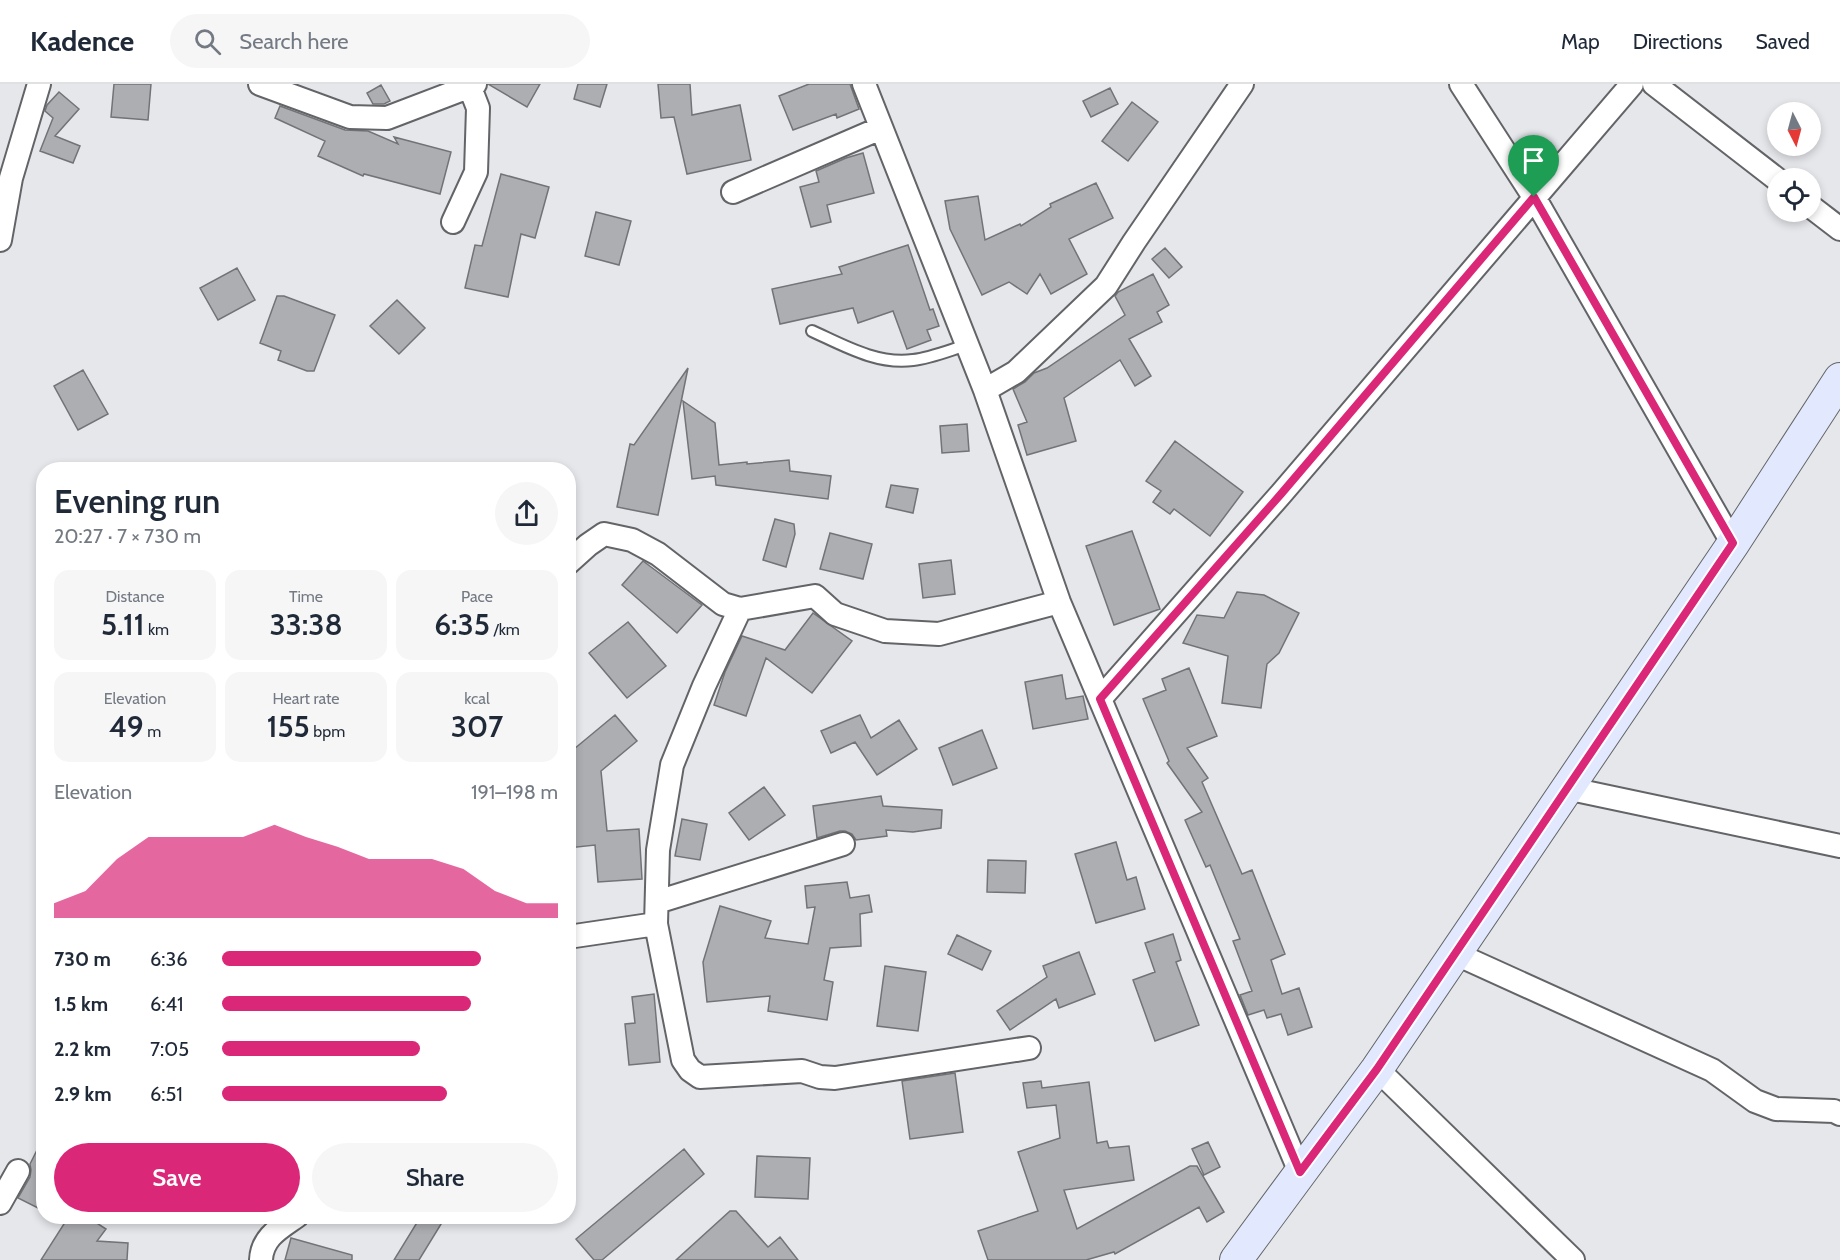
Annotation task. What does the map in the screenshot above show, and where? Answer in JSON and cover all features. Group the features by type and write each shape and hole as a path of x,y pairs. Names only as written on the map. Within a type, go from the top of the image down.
{"street":[{"path":"0,240 11,178 39,84"},
{"path":"260,84 350,117 387,118 473,87 478,108 476,172 453,222"},
{"path":"864,84 985,390 1059,602 1300,1172"},
{"path":"985,390 1016,372 1106,286 1242,84"},
{"path":"1461,84 1534,197 1733,543"},
{"path":"1100,699 1281,494 1632,84"},
{"path":"1654,84 1767,171"},
{"path":"734,192 881,128"},
{"path":"1821,214 1840,229"},
{"path":"1236,1260 1377,1069 1733,543 1840,380"},
{"path":"576,556 604,534 632,540 658,554 723,604 740,609 815,596 835,614 885,631 939,634 1059,602"},
{"path":"740,609 704,686 672,765 658,850 656,924 683,1060 690,1070 700,1077 802,1071 820,1077 848,1077 1029,1047"},
{"path":"1566,788 1840,846"},
{"path":"657,902 843,844"},
{"path":"576,936 656,924"},
{"path":"1454,953 1712,1070 1755,1101 1776,1109 1834,1111 1840,1114"},
{"path":"1377,1069 1573,1260"},
{"path":"0,1203 18,1171"},
{"path":"261,1260 261,1251 268,1238 286,1224"}],"lane":[{"path":"812,331 865,354 892,360 913,360 967,345"}],"building":[{"path":"114,84 151,84 148,120 111,117"},
{"path":"488,84 540,84 527,107"},
{"path":"578,84 607,84 600,107 574,99"},
{"path":"658,84 690,84 692,115 740,105 751,160 687,174 674,117 661,118"},
{"path":"809,84 850,84 859,109 837,118 836,114 793,130 779,96"},
{"path":"381,85 390,101 384,104 373,104 367,93"},
{"path":"1110,88 1118,104 1091,117 1083,101"},
{"path":"59,92 79,109 55,136 80,146 73,163 40,151 53,118 45,111 47,105"},
{"path":"1132,102 1158,122 1128,161 1102,141"},
{"path":"280,106 345,130 368,131 398,144 394,137 451,152 440,194 364,174 363,176 318,156 325,141 275,118"},
{"path":"863,153 874,193 827,205 831,222 811,227 800,187 819,182 816,171"},
{"path":"501,174 549,187 535,238 521,234 508,297 465,288 475,245 482,246"},
{"path":"1096,183 1113,218 1069,239 1087,274 1051,294 1040,274 1027,294 1009,282 982,295 950,229 945,201 978,196 985,240 1020,224 1021,226 1051,207 1050,204"},
{"path":"596,212 631,221 619,265 585,256"},
{"path":"908,245 930,310 933,309 939,326 927,330 931,340 907,349 893,311 858,323 853,308 780,324 772,289 842,274 839,267"},
{"path":"1165,248 1182,267 1169,278 1152,259"},
{"path":"237,268 255,300 218,320 200,288"},
{"path":"1153,274 1169,305 1157,312 1162,322 1129,339 1151,376 1135,386 1120,360 1064,398 1076,441 1027,455 1018,425 1027,422 1013,389 1125,315 1115,296 1118,292"},
{"path":"277,296 284,296 335,315 314,371 307,371 278,360 281,351 260,343"},
{"path":"397,300 425,328 399,354 370,326"},
{"path":"688,368 658,515 617,507 630,444 634,445"},
{"path":"83,370 108,414 78,430 54,386"},
{"path":"683,401 715,423 719,465 789,460 790,471 831,476 828,499 716,485 715,476 692,479"},
{"path":"967,424 969,451 942,453 940,426"},
{"path":"1175,441 1243,492 1210,536 1174,509 1170,514 1153,502 1161,491 1146,481"},
{"path":"891,485 918,489 913,513 886,507"},
{"path":"775,519 794,524 795,534 786,567 763,560"},
{"path":"1132,531 1160,609 1114,625 1086,546"},
{"path":"830,533 872,544 863,579 820,569"},
{"path":"951,560 955,594 923,598 919,564"},
{"path":"643,561 702,605 677,633 622,585"},
{"path":"1237,592 1264,595 1299,613 1279,653 1267,664 1261,708 1222,703 1228,656 1183,643 1197,615 1224,618"},
{"path":"813,613 852,641 812,693 766,658 746,716 714,705 725,672 742,636 785,650"},
{"path":"628,622 666,666 627,698 589,653"},
{"path":"1189,668 1217,736 1187,748 1208,778 1202,782 1242,874 1252,870 1285,954 1271,960 1282,994 1299,988 1312,1027 1288,1035 1281,1014 1267,1018 1264,1010 1248,1015 1240,995 1252,991 1233,941 1240,939 1210,865 1206,867 1185,820 1202,812 1167,763 1169,761 1143,699 1166,690 1162,679"},
{"path":"1062,675 1066,699 1083,696 1088,719 1033,729 1025,682"},
{"path":"615,715 637,741 601,771 607,831 639,829 642,879 598,882 595,845 576,847 576,747"},
{"path":"860,715 871,738 899,720 917,749 877,775 855,742 831,753 821,731"},
{"path":"982,730 997,768 953,785 939,748"},
{"path":"764,787 785,815 749,840 729,813"},
{"path":"881,796 883,806 942,810 941,828 913,832 886,830 887,836 856,840 852,834 840,831 817,838 813,806"},
{"path":"682,819 707,824 700,860 675,856"},
{"path":"1116,842 1127,880 1136,877 1145,909 1096,923 1075,854"},
{"path":"988,860 1026,861 1025,893 987,892"},
{"path":"847,882 850,898 869,895 872,912 860,914 861,946 830,948 824,980 833,982 827,1020 768,1011 770,996 707,1002 703,962 720,906 771,921 765,938 808,944 815,907 807,908 805,886"},
{"path":"1173,934 1181,960 1176,962 1199,1025 1155,1041 1133,980 1155,972 1145,943"},
{"path":"957,935 991,951 982,970 948,954"},
{"path":"1079,952 1095,994 1059,1008 1056,999 1010,1030 997,1011 1047,977 1043,966"},
{"path":"885,966 926,972 918,1031 877,1026"},
{"path":"654,994 660,1062 629,1065 625,1024 635,1023 632,997"},
{"path":"955,1073 963,1132 910,1139 902,1081"},
{"path":"1041,1081 1042,1088 1089,1082 1097,1143 1107,1141 1109,1148 1129,1146 1134,1180 1064,1190 1077,1229 1190,1166 1197,1166 1224,1212 1207,1222 1199,1207 1115,1254 1114,1252 1086,1260 988,1260 978,1231 1038,1211 1018,1152 1060,1138 1056,1105 1027,1108 1023,1083"},
{"path":"1208,1142 1220,1167 1204,1175 1192,1149"},
{"path":"684,1149 704,1174 602,1260 594,1260 576,1239"},
{"path":"36,1152 36,1207 18,1198 30,1177 30,1164"},
{"path":"757,1156 810,1158 808,1199 755,1197"},
{"path":"730,1211 736,1211 768,1247 780,1237 798,1260 676,1260"},
{"path":"64,1224 98,1224 106,1229 97,1241 128,1243 127,1260 41,1260"},
{"path":"416,1224 441,1224 419,1260 394,1260"},
{"path":"291,1238 352,1255 352,1260 285,1260"}],"route":[{"path":"1534,197 1733,543 1377,1069 1300,1172 1100,699 1281,494 1534,197"}]}
